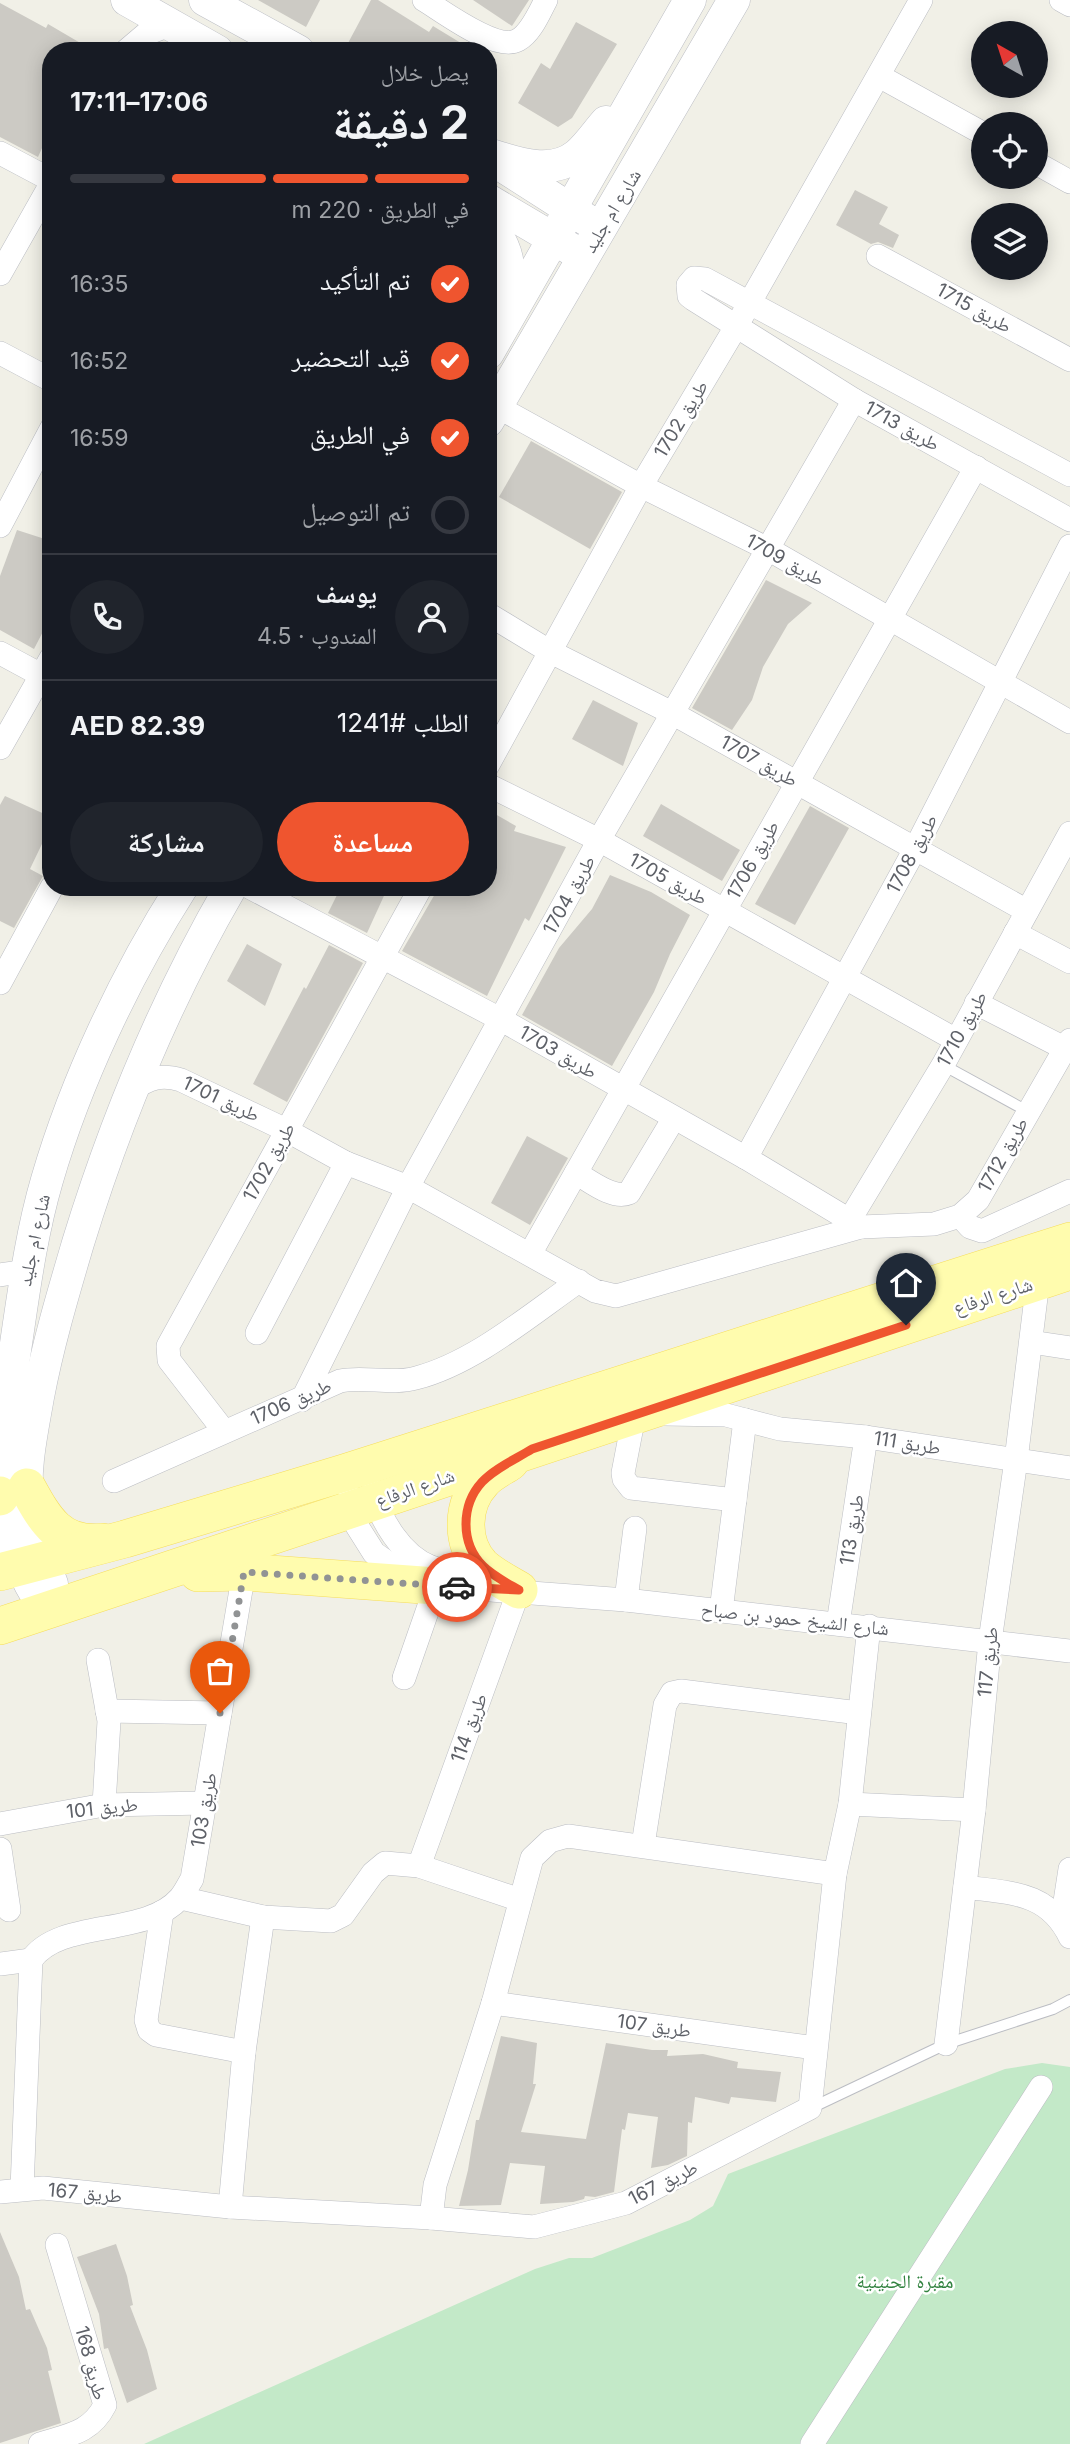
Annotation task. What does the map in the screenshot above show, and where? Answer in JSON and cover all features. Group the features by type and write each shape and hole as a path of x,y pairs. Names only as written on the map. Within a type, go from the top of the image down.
{"main road":[{"name":"شارع الرفاع","path":"0,1626 29,1586 125,1539 355,1470 1070,1241"},
{"name":"شارع الرفاع","path":"29,1586 162,1574 1054,1276"},
{"path":"519,1590 481,1565 467,1538 465,1522 474,1493 484,1480 532,1449"},
{"path":"9,1493 43,1516 67,1538 95,1543 125,1539"},
{"path":"162,1574 244,1572 436,1586"}],"street":[{"path":"127,0 200,42"},
{"path":"205,0 282,42"},
{"path":"424,0 500,43 519,40 546,0"},
{"name":"شارع ام جليد","path":"497,338 690,0"},
{"name":"شارع ام جليد","path":"497,405 734,0"},
{"name":"طريق 1702","path":"497,748 641,486 737,325 921,0"},
{"path":"1061,0 1070,5"},
{"path":"136,42 146,33 169,25"},
{"path":"879,76 971,127"},
{"path":"497,157 537,167 568,161 579,154 646,80"},
{"path":"0,153 42,177"},
{"path":"497,161 570,212 602,229"},
{"path":"1048,170 1070,182"},
{"path":"0,274 42,198"},
{"path":"497,205 584,258"},
{"path":"497,235 505,249 509,264 508,282 497,310"},
{"name":"طريق 1715","path":"878,256 1070,360"},
{"name":"طريق 1713","path":"1070,475 748,302 699,277 690,281 689,296 854,400 1070,520"},
{"path":"0,353 42,375"},
{"name":"طريق 1704","path":"302,1400 408,1187 500,1019 599,840 854,400"},
{"name":"طريق 1709","path":"497,415 768,549 1070,722"},
{"path":"0,526 42,446"},
{"name":"طريق 1706","path":"530,1254 976,467"},
{"name":"طريق 1708","path":"746,1158 915,849 1070,546"},
{"name":"طريق 1707","path":"497,619 550,651 672,713 1027,911"},
{"path":"0,653 42,666"},
{"path":"0,748 42,674"},
{"name":"طريق 1705","path":"497,789 599,840 956,1040"},
{"name":"طريق 1710","path":"855,1224 1070,834"},
{"path":"0,983 47,896"},
{"name":"شارع ام جليد","path":"29,1586 0,1457 13,1273 74,1099 138,961 177,896"},
{"name":"شارع ام جليد","path":"9,1493 33,1429 44,1366 60,1301 92,1198 132,1090 175,995 226,896"},
{"name":"طريق 1703","path":"266,896 500,1019 746,1158 855,1224"},
{"name":"طريق 1702","path":"224,1431 169,1360 168,1346 416,896"},
{"path":"1015,933 1070,962"},
{"path":"976,1003 1068,1047"},
{"name":"طريق 1712","path":"960,1216 978,1200 1027,1111 1068,1047"},
{"name":"طريق 1701","path":"132,1090 155,1077 168,1076 181,1080 286,1130 346,1163 408,1187 605,1294 627,1294 855,1224"},
{"path":"576,1174 614,1194 624,1196 629,1193 674,1118"},
{"path":"257,1333 346,1163"},
{"path":"855,1224 934,1224 960,1216 970,1227 982,1231 1070,1191"},
{"name":"طريق 117","path":"946,2044 974,1810 989,1641 1031,1342 1054,1276"},
{"name":"طريق 1706","path":"114,1481 341,1381 356,1378 386,1381 413,1379 438,1371 486,1345 579,1281"},
{"path":"1031,1342 1070,1348"},
{"path":"638,1414 623,1473 631,1488 735,1500"},
{"name":"طريق 111","path":"638,1414 726,1415 780,1429 866,1437 1070,1468"},
{"path":"720,1611 745,1420"},
{"name":"طريق 113","path":"838,1624 866,1437"},
{"name":"شارع الشيخ حمود بن صباح","path":"355,1470 365,1506 361,1533 374,1553 401,1573 436,1586 519,1590 626,1600 1070,1651"},
{"name":"شارع الشيخ حمود بن صباح","path":"365,1506 418,1559 430,1567 519,1590"},
{"path":"626,1600 635,1528"},
{"name":"طريق 103","path":"181,1898 191,1878 206,1803 244,1572"},
{"path":"404,1678 436,1586"},
{"name":"طريق 114","path":"419,1866 519,1590"},
{"path":"810,2108 835,1874 850,1804 869,1626"},
{"path":"98,1660 109,1721 104,1805"},
{"path":"643,1845 665,1705 672,1693 681,1691 859,1713"},
{"path":"107,1712 220,1713"},
{"name":"طريق 101","path":"0,1824 104,1805 206,1803"},
{"path":"850,1804 974,1810"},
{"path":"430,2218 435,2185 493,2003 532,1858 550,1841 568,1836 835,1874"},
{"path":"0,1849 9,1910"},
{"path":"0,1964 31,1960 47,1944 122,1926 162,1912 181,1898 263,1917 331,1921 343,1915 379,1867 385,1863 419,1866 520,1900"},
{"path":"1066,1929 1070,1869"},
{"path":"965,1887 1028,1896 1044,1905 1066,1929"},
{"path":"162,1912 146,2020 149,2030 156,2035 244,2052"},
{"path":"230,2207 244,2052 263,1917"},
{"name":"طريق 167","path":"31,1960 11,2190 43,2188 230,2207 430,2218 534,2227 626,2203 810,2108"},
{"name":"طريق 107","path":"493,2003 815,2048"},
{"path":"811,2444 1041,2087"},
{"name":"طريق 168","path":"40,2444 80,2432 98,2419 105,2405 57,2245"}],"lane":[{"path":"943,1065 1027,1111"},
{"path":"810,2108 946,2044 1054,2009 1070,2000"}],"green space":[{"name":"مقبرة الحنينية","path":"1042,2063 1070,2067 1070,2444 144,2444 535,2269 569,2258 592,2258 690,2220 713,2206 728,2174 1005,2069"}],"building":[{"path":"258,0 320,0 306,27"},
{"path":"371,0 378,0 429,32 433,26 459,42 349,42"},
{"path":"473,0 529,0 512,26"},
{"path":"0,3 46,28 48,24 79,42 42,42 42,148 38,157 0,137"},
{"path":"576,22 617,44 572,118 558,127 518,103 541,63 550,69"},
{"path":"855,190 888,207 879,224 899,235 893,248 878,242 871,244 836,225"},
{"path":"531,441 622,492 590,549 499,497"},
{"path":"17,530 42,538 42,633 34,649 0,630 0,576"},
{"path":"766,580 812,603 788,624 763,667 752,700 732,730 692,708"},
{"path":"593,700 638,723 623,766 572,739"},
{"path":"5,796 42,813 42,844 30,869 42,878 14,928 0,921 0,805"},
{"path":"661,804 740,850 722,881 643,836"},
{"path":"810,806 849,828 795,925 755,904"},
{"path":"497,815 516,826 514,831 566,847 529,921 525,918 487,996 402,951 434,896 497,896"},
{"path":"610,875 651,892 690,915 654,992 612,1066 522,1015 559,948 592,909"},
{"path":"336,896 384,896 367,933 328,913"},
{"path":"247,944 282,964 265,1006 227,981"},
{"path":"329,945 363,963 287,1102 253,1084"},
{"path":"527,1136 568,1158 530,1225 491,1203"},
{"path":"501,2036 537,2043 533,2084 536,2084 521,2132 586,2139 606,2043 668,2050 667,2056 703,2054 738,2062 737,2068 781,2072 776,2102 731,2097 729,2104 695,2097 692,2123 688,2122 687,2156 668,2165 651,2168 658,2117 628,2113 625,2130 622,2129 614,2192 595,2197 585,2196 584,2199 573,2202 540,2204 545,2166 510,2163 501,2205 459,2206 476,2120 479,2120"},
{"path":"0,2232 19,2277 26,2310 30,2309 47,2348 52,2370 48,2371 61,2423 0,2443"},
{"path":"116,2244 127,2276 133,2305 130,2306 147,2350 157,2389 127,2403 108,2348 104,2349 99,2314 77,2257"}],"way so far":[{"path":"220,1713 244,1572 457,1587"}],"route":[{"path":"457,1587 519,1590 481,1565 467,1538 465,1522 474,1493 484,1480 532,1449 906,1325"}]}
